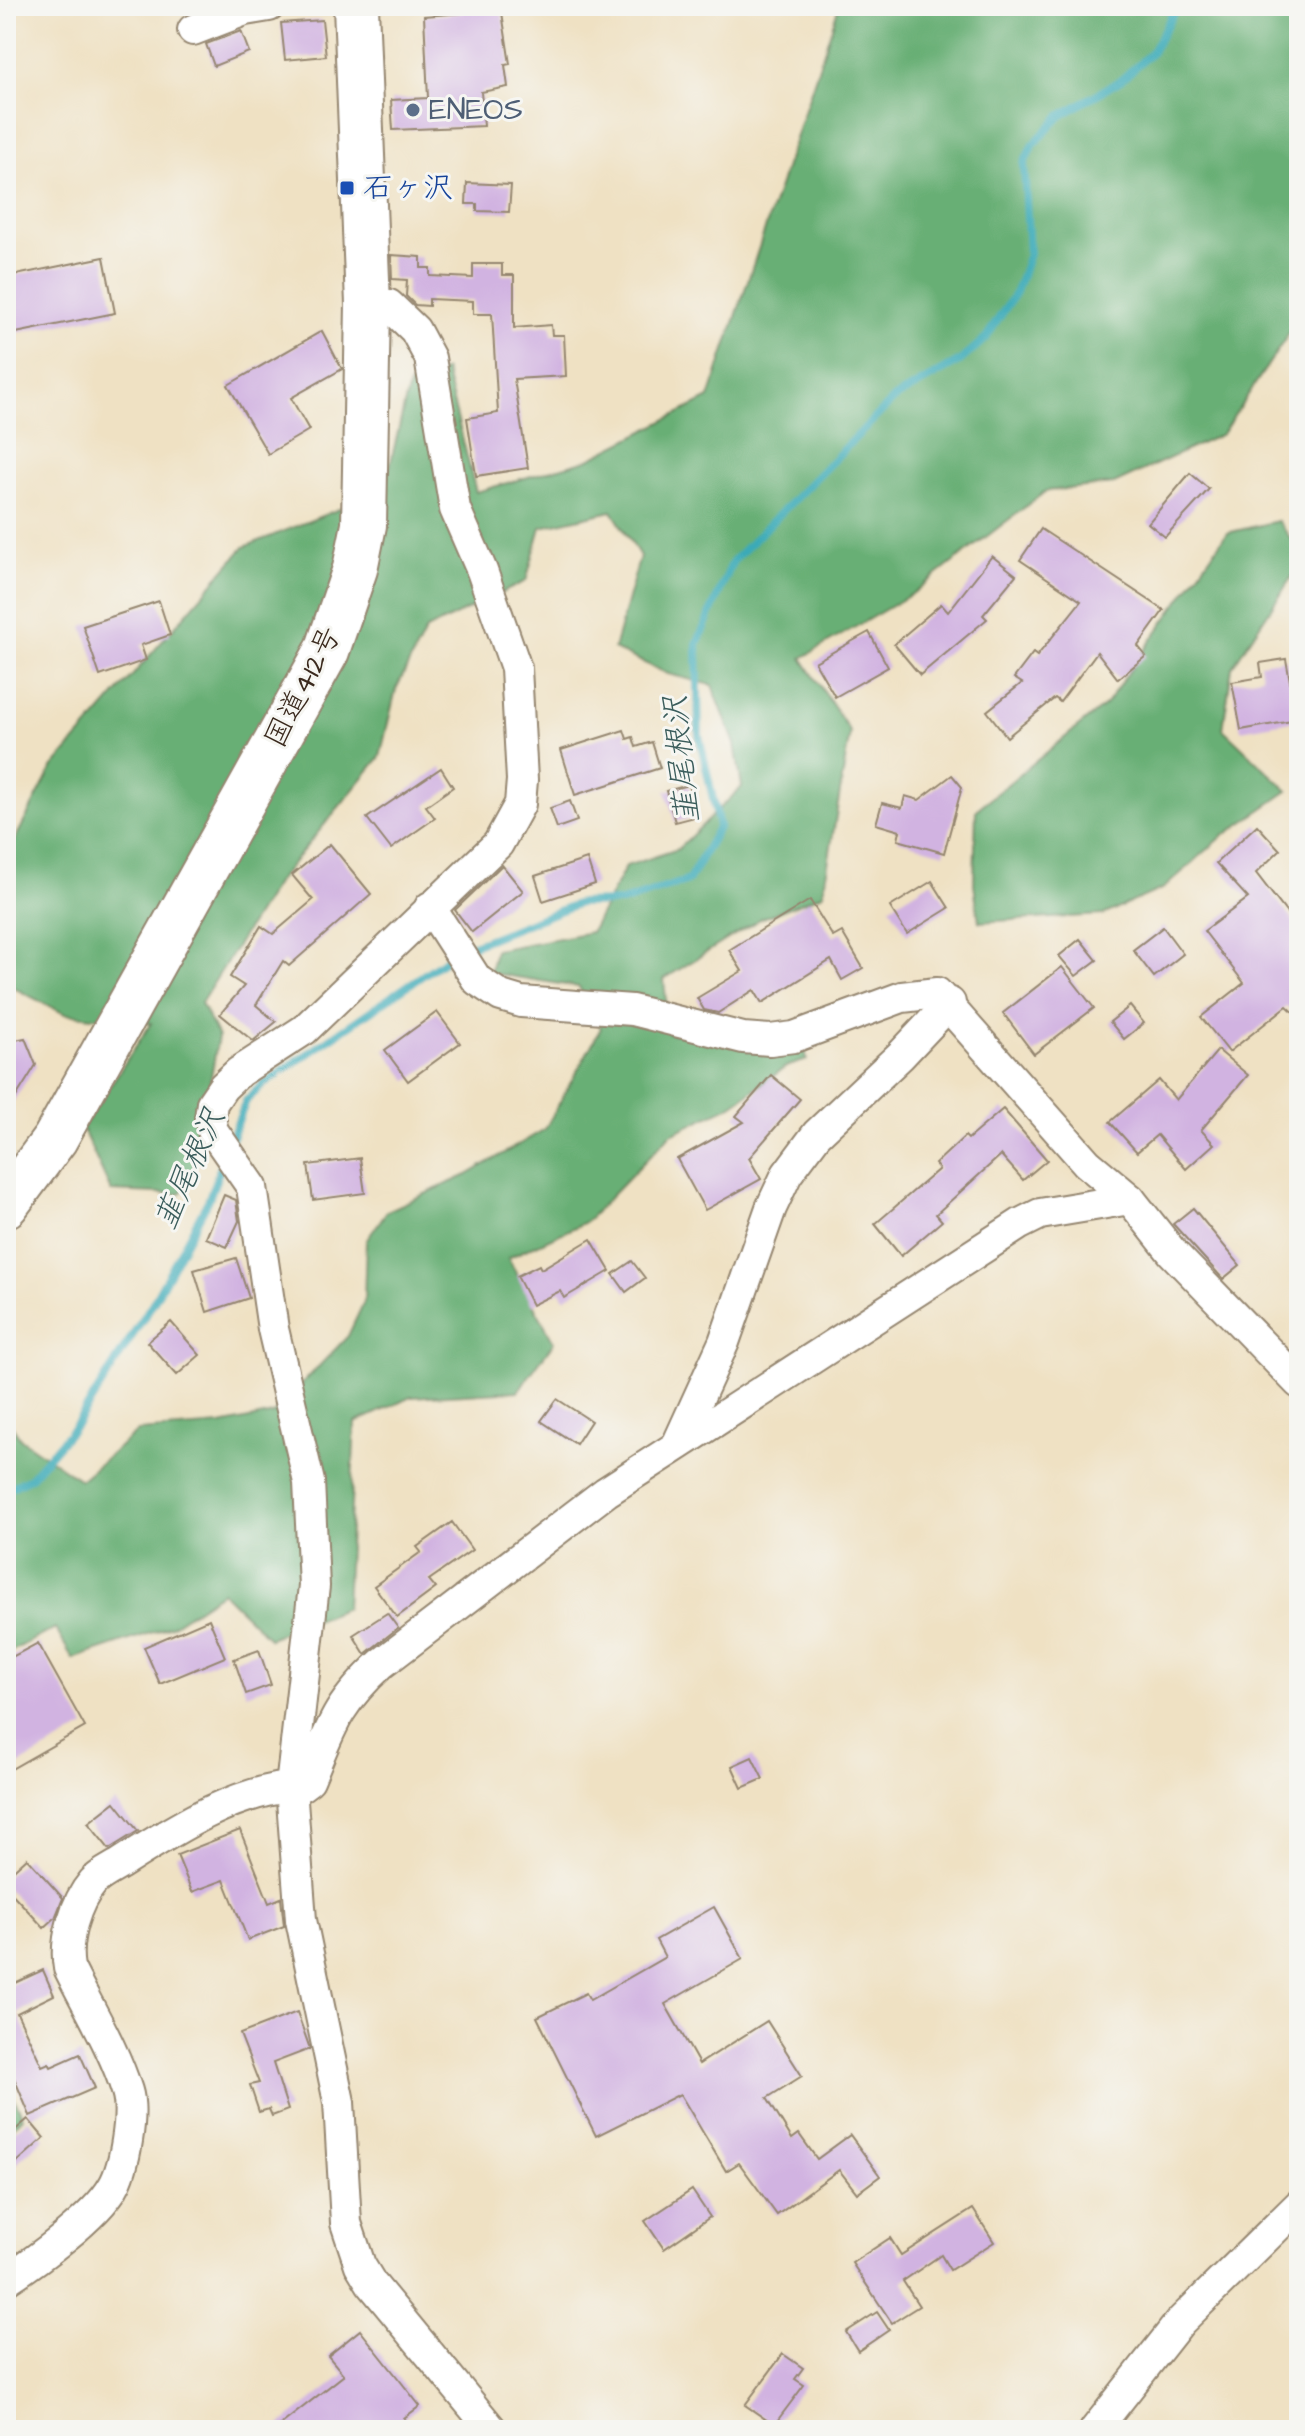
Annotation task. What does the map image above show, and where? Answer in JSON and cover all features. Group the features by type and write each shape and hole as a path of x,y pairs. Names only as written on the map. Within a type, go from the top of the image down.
{"highway":[{"name":"国道412号","path":"6,1205 55,1139 327,651 355,569 364,525 368,304 356,6"}],"street":[{"path":"193,30 245,10 269,6"},
{"path":"368,304 389,305 415,330 430,358 455,509 482,571 516,668 520,804 498,844 438,920 304,1030 239,1072 212,1103 210,1118 213,1131 252,1187 273,1329 309,1482 314,1586 291,1787 301,1920 339,2102 346,2223 371,2283 492,2430"},
{"path":"438,920 468,968 488,989 521,1002 632,1010 743,1038 770,1040 794,1037 902,997 937,993 950,1003 1087,1163 1130,1199 1172,1252 1299,1383"},
{"path":"677,1445 724,1342 771,1208 787,1174 817,1134 901,1055 950,1003"},
{"path":"6,2280 69,2233 113,2187 124,2148 130,2117 128,2093 69,1968 65,1948 69,1931 93,1882 158,1840 242,1797 301,1786 309,1780 334,1717 354,1689 381,1664 606,1492 677,1445 1020,1224 1040,1214 1130,1199"},
{"path":"1095,2430 1180,2322 1299,2205"}],"green space":[{"path":"839,6 1299,6 1299,318 1222,434 1114,484 1046,491 912,594 802,658 850,732 823,894 760,919 664,979 669,1033 805,1049 807,1060 786,1067 732,1105 671,1134 586,1222 508,1258 554,1342 518,1391 411,1397 355,1423 346,1608 269,1638 222,1592 171,1626 73,1659 55,1628 6,1654 6,1417 21,1439 80,1480 138,1431 221,1425 273,1414 348,1336 364,1302 366,1241 387,1211 467,1175 545,1129 601,1028 579,987 490,973 495,950 591,932 626,866 678,849 742,787 735,744 712,685 668,674 614,649 640,556 612,511 541,527 526,581 426,630 396,689 380,757 277,882 201,1003 218,1037 196,1164 180,1194 111,1191 82,1128 151,1023 65,1014 6,984 6,857 52,768 244,547 384,491 409,385 445,370 476,492 587,460 709,398"},
{"path":"1278,521 1299,550 1299,566 1232,667 1223,729 1288,791 1223,836 1164,888 1103,915 979,922 974,884 976,810 1106,704 1227,533"},
{"path":"6,2081 23,2117 6,2134"}],"building":[{"path":"462,6 501,6 510,64 505,65 508,87 481,92 484,126 393,130 391,100 428,98 424,16 462,13"},
{"path":"322,20 326,56 285,60 281,23"},
{"path":"241,31 249,52 214,66 206,44"},
{"path":"467,183 511,185 509,212 477,211 477,204 466,204"},
{"path":"391,255 421,257 421,268 430,268 430,276 473,278 473,264 502,264 502,275 514,275 514,328 551,325 552,335 564,335 566,376 514,379 528,468 476,476 467,418 498,413 492,314 473,314 473,301 429,299 429,306 415,305 406,296 407,280 392,279"},
{"path":"104,257 115,313 6,335 6,277"},
{"path":"322,331 342,369 291,398 309,430 268,454 228,385"},
{"path":"1190,473 1209,489 1165,537 1148,523"},
{"path":"1041,529 1164,610 1138,646 1146,656 1118,679 1097,652 1060,702 1055,698 1007,737 987,711 1022,683 1014,678 1033,653 1037,656 1081,601 1020,560"},
{"path":"992,556 1016,575 983,615 987,619 920,675 894,644 941,604 948,612"},
{"path":"159,601 170,635 141,645 146,660 100,676 83,626"},
{"path":"869,632 888,667 835,697 815,662"},
{"path":"1286,659 1297,720 1241,730 1232,682 1262,677 1260,663"},
{"path":"624,730 627,739 633,737 636,747 652,742 660,768 575,795 561,750"},
{"path":"441,768 453,787 426,806 435,818 391,849 367,818"},
{"path":"952,775 962,787 944,853 898,840 900,831 876,824 882,803 902,808 905,796 919,800"},
{"path":"689,785 698,816 675,822 666,791"},
{"path":"570,801 577,821 557,828 550,808"},
{"path":"1257,825 1280,850 1256,873 1299,929 1299,1017 1287,1006 1229,1052 1201,1017 1244,983 1204,931 1248,898 1216,863"},
{"path":"330,844 371,894 289,966 283,961 256,1005 276,1022 253,1041 220,1014 244,986 230,977 261,926 273,934 313,900 292,875"},
{"path":"587,859 595,884 543,901 535,876"},
{"path":"502,865 523,891 472,932 455,910"},
{"path":"932,881 949,908 907,934 890,907"},
{"path":"810,900 833,937 842,932 863,968 842,980 831,960 762,1003 754,990 718,1013 704,1010 697,998 742,971 729,950"},
{"path":"1163,927 1183,954 1154,977 1133,950"},
{"path":"1080,939 1097,960 1076,976 1059,956"},
{"path":"1062,967 1094,1008 1034,1054 1003,1013"},
{"path":"1130,1006 1144,1023 1124,1039 1110,1022"},
{"path":"437,1012 460,1043 408,1081 385,1050"},
{"path":"25,1038 36,1065 6,1113 6,1042"},
{"path":"1218,1050 1248,1075 1201,1130 1214,1144 1186,1169 1157,1135 1137,1152 1110,1122 1159,1080 1176,1100"},
{"path":"771,1075 800,1099 749,1158 761,1179 705,1210 677,1159 744,1122 736,1116"},
{"path":"1003,1109 1047,1160 1023,1180 1001,1155 936,1214 942,1221 901,1256 875,1224 939,1169 935,1164 965,1136 968,1139"},
{"path":"360,1158 365,1193 313,1200 308,1165"},
{"path":"224,1195 236,1200 239,1221 227,1247 206,1238"},
{"path":"1193,1208 1240,1265 1223,1279 1173,1224"},
{"path":"591,1239 610,1271 564,1298 560,1291 532,1305 517,1276 539,1265 541,1269"},
{"path":"236,1258 249,1298 207,1312 194,1270"},
{"path":"632,1261 645,1278 626,1292 613,1274"},
{"path":"171,1322 200,1355 177,1375 147,1342"},
{"path":"557,1399 591,1421 576,1444 541,1421"},
{"path":"452,1522 472,1550 429,1580 436,1588 397,1617 374,1586 421,1552 417,1547"},
{"path":"387,1613 398,1628 365,1654 353,1635"},
{"path":"209,1619 225,1657 160,1684 144,1647"},
{"path":"38,1643 85,1727 6,1772 6,1660"},
{"path":"259,1650 271,1685 246,1694 234,1659"},
{"path":"752,1757 763,1779 742,1788 732,1766"},
{"path":"115,1802 138,1831 109,1849 88,1823"},
{"path":"240,1830 269,1903 281,1898 284,1926 248,1940 224,1880 192,1892 177,1855"},
{"path":"27,1858 63,1898 55,1918 44,1928 6,1887 6,1877"},
{"path":"714,1907 743,1959 665,2004 699,2064 767,2021 802,2076 767,2098 792,2139 799,2134 817,2159 850,2135 880,2176 857,2193 839,2170 777,2215 739,2163 726,2171 680,2094 596,2136 537,2017 586,1993 590,2000 665,1957 656,1940"},
{"path":"43,1970 54,1995 17,2013 42,2066 49,2063 51,2067 80,2054 95,2088 30,2116 6,2059 6,1987"},
{"path":"297,2012 310,2049 273,2063 288,2110 272,2116 269,2109 259,2112 250,2085 259,2083 240,2034"},
{"path":"28,2119 44,2138 6,2172 6,2138"},
{"path":"692,2190 710,2217 664,2249 645,2221"},
{"path":"973,2209 994,2242 950,2270 941,2255 903,2281 919,2306 892,2323 852,2263 890,2238 901,2255"},
{"path":"877,2312 889,2330 858,2351 846,2332"},
{"path":"360,2330 420,2406 404,2418 414,2430 274,2430 344,2375 328,2356"},
{"path":"783,2354 803,2368 795,2379 804,2385 774,2425 745,2405"}],"waterway":[{"name":"韮尾根沢","path":"466,948 579,903 622,902 689,880 719,826 699,735 697,644 733,561 896,397 960,361 986,338 1016,292 1029,254 1024,164 1032,146 1060,116 1121,80 1152,52 1177,6"},
{"name":"韮尾根沢","path":"230,1142 246,1101 262,1085 454,954"},
{"name":"韮尾根沢","path":"6,1490 30,1478 76,1425 154,1301 208,1201 224,1158"}],"place":[{"name":"ENEOS","path":"413,110"},
{"name":"石ヶ沢","path":"347,188"}]}
